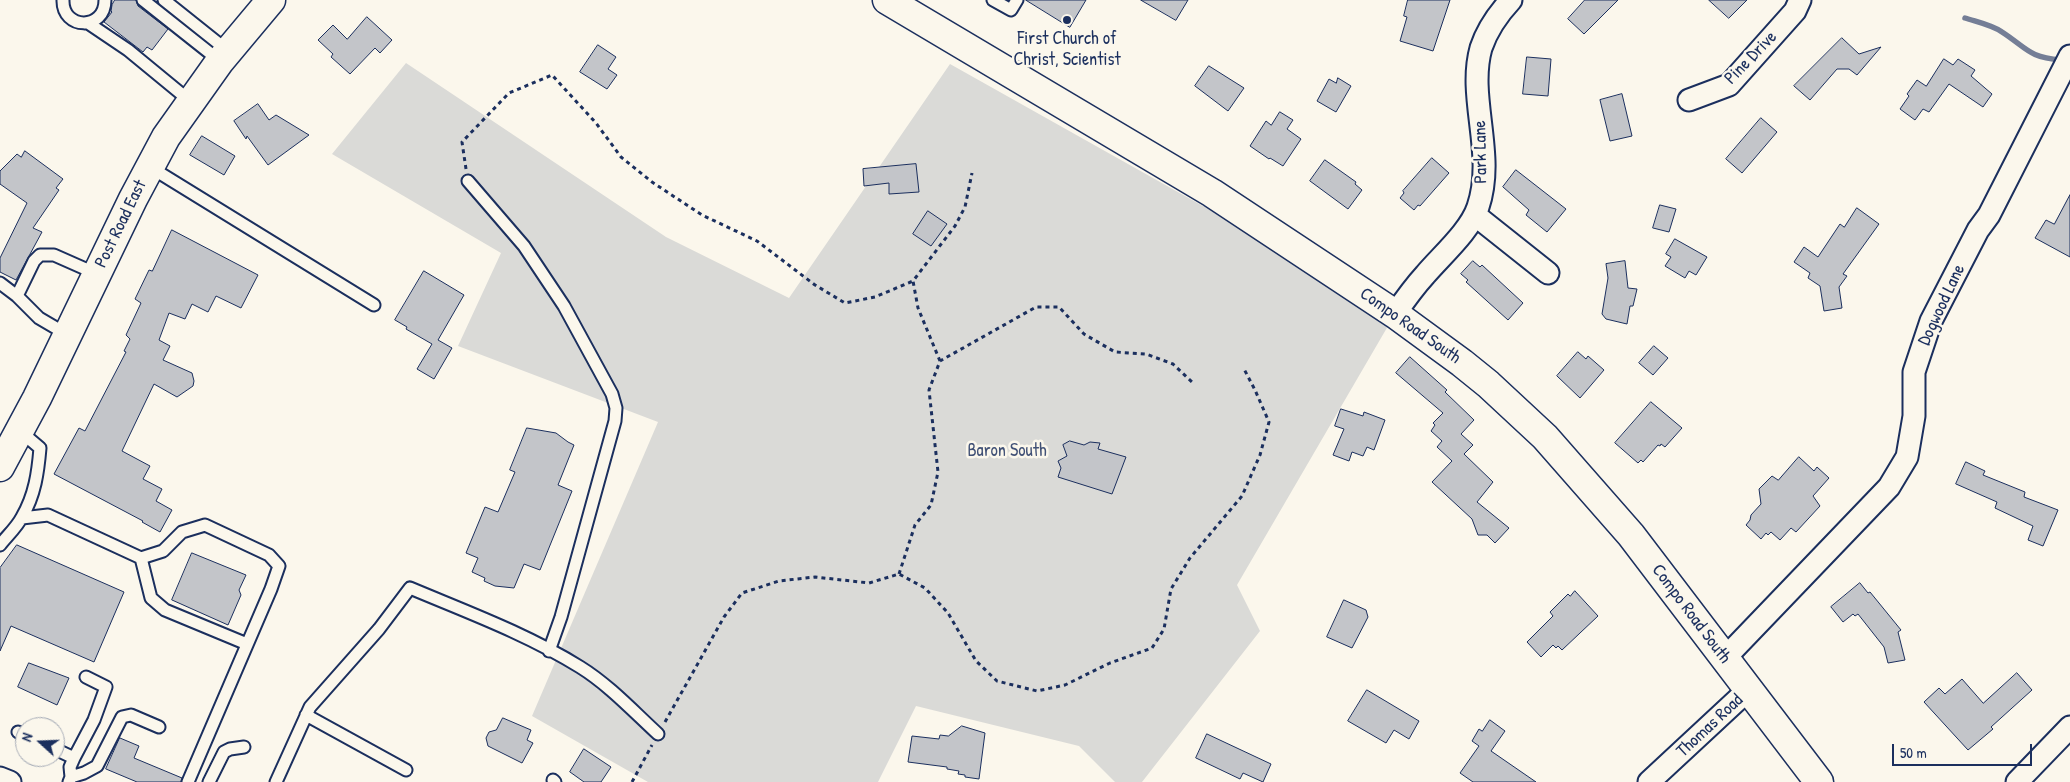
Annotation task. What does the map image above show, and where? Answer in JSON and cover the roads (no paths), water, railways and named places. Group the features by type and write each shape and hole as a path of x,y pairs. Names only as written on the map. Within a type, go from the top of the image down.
{"main road":[{"name":"Post Road East","path":"0,467 68,335 150,167 190,101 224,56 271,0"},
{"name":"Compo Road South","path":"886,0 1212,193 1394,314 1469,368 1545,437 1581,476 1646,554 1819,782"}],"street":[{"name":"Park Lane","path":"1394,314 1423,277 1464,231 1475,215 1483,188 1485,172 1478,87 1480,55 1488,31 1498,15 1511,0"},
{"name":"Pine Drive","path":"1689,100 1729,85 1795,12 1800,0"},
{"name":"Dogwood Lane","path":"1725,658 1889,487 1907,457 1914,416 1914,372 1931,321 1978,230 1989,215 2070,56"},
{"path":"1475,215 1548,273"},
{"name":"Thomas Road","path":"1649,782 1748,690"},
{"path":"2017,782 2070,727"},
{"path":"0,778 10,782"}],"lane":[{"path":"63,0 63,6 68,16 77,22 88,23 128,50 190,101"},
{"path":"88,23 99,18 105,8 105,0"},
{"path":"143,0 224,56"},
{"path":"164,0 224,56"},
{"path":"993,0 1011,10 1017,0"},
{"path":"150,167 374,305"},
{"path":"468,181 524,246 564,306 612,394 616,408 615,421 561,618 549,651"},
{"path":"17,296 34,261 40,255 54,255 97,274"},
{"path":"0,284 17,296 39,318 68,335"},
{"path":"0,545 22,518 38,474 40,448 20,431"},
{"path":"22,518 48,515 140,558 163,551 182,532 205,525 269,555 279,566 188,782"},
{"path":"140,558 151,598 165,610 247,644"},
{"path":"276,782 310,707 379,629 410,588 518,634 580,667 612,691 658,734"},
{"path":"86,677 106,687 94,720 70,767 70,780 97,766 122,717 131,715 159,727"},
{"path":"306,715 406,770"},
{"path":"209,782 224,752 244,747"},
{"path":"65,754 74,758"}],"waterway":[{"path":"1965,18 1998,30 2035,54 2061,60"}],"place":[{"name":"First Church of Christ, Scientist","path":"1067,20"}],"park label":[{"name":"Baron South","path":"1007,451"}]}
